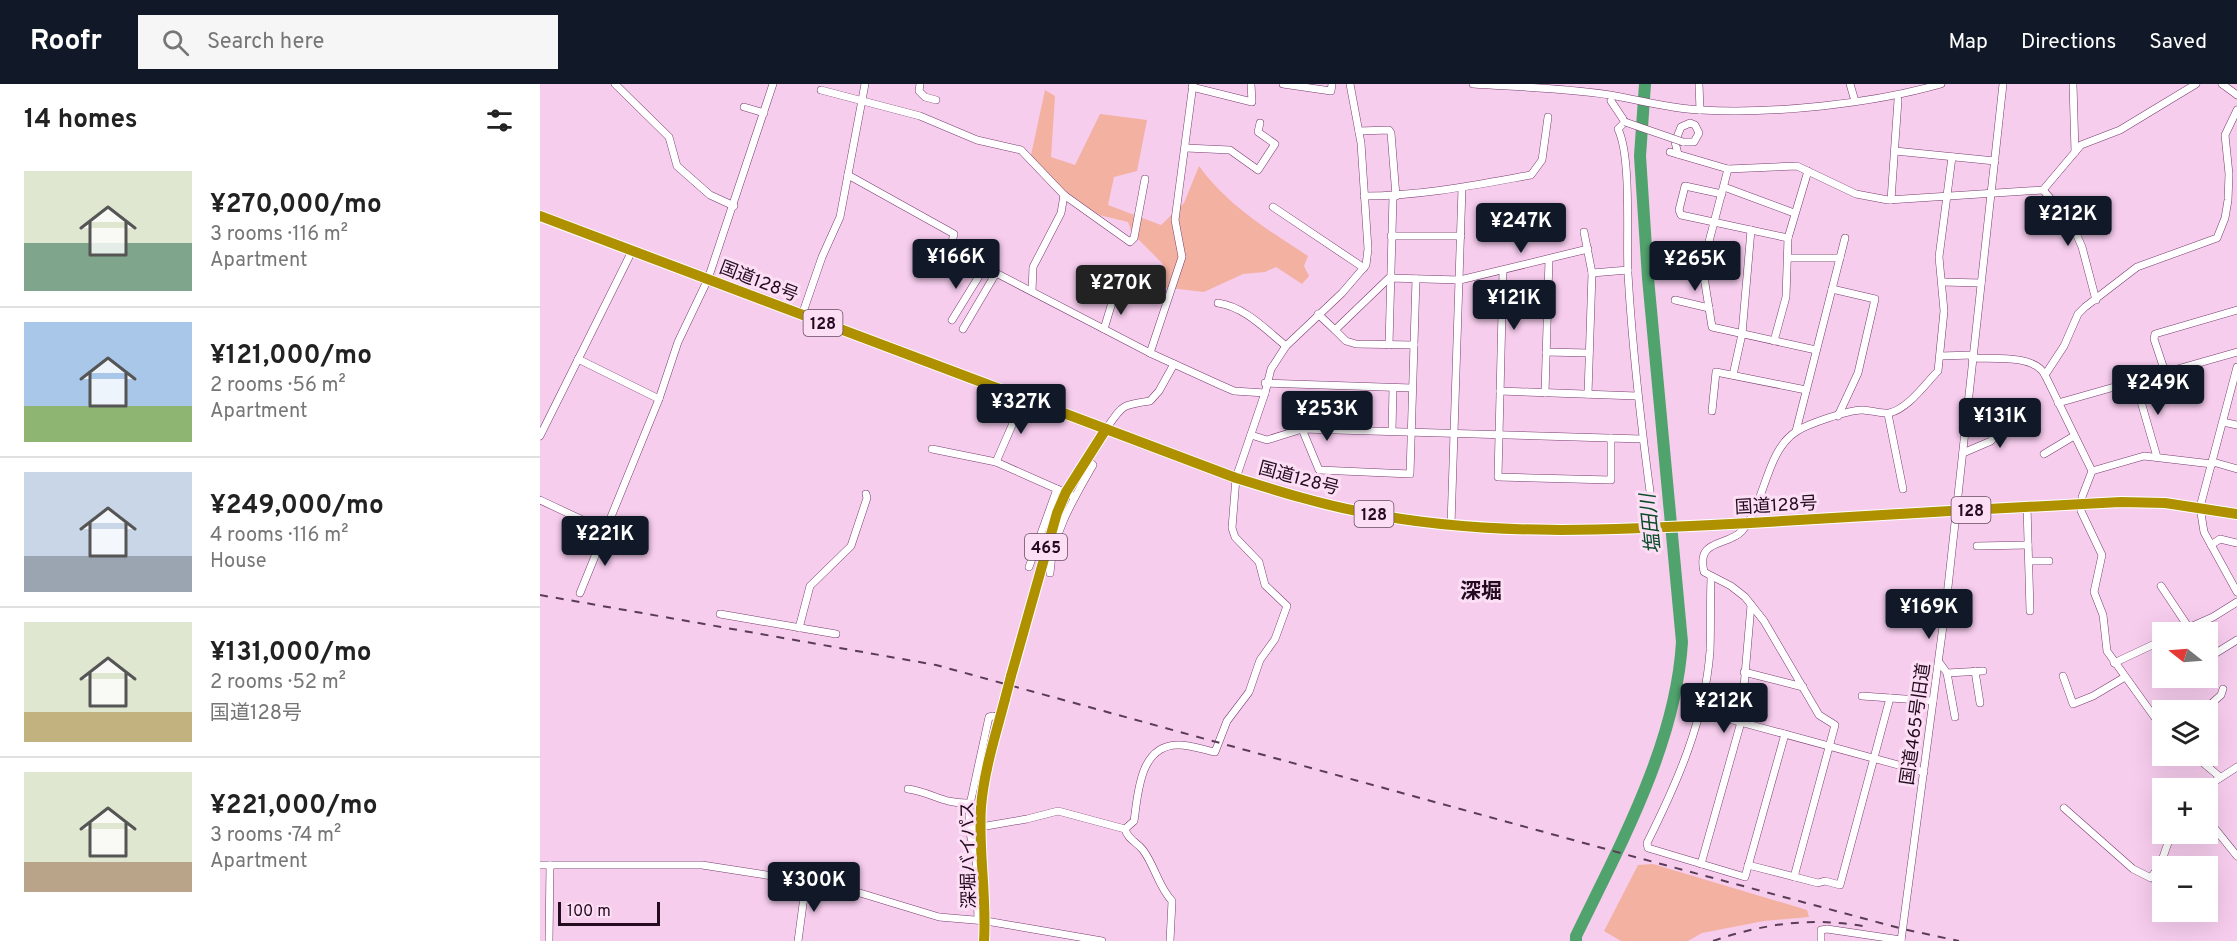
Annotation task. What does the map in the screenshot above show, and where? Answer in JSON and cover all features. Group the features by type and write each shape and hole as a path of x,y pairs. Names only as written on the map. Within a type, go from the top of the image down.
{"highway":[{"name":"国道128号","path":"540,216 1236,478 1297,497 1363,513 1451,525 1557,531 1705,526 2027,506 2142,502 2200,507 2237,514"},
{"name":"465","path":"1066,493 1106,429"},
{"name":"深堀バイパス","path":"984,941 975,828 984,782 1043,556 1066,493"}],"street":[{"path":"615,84 669,137 677,166 710,195 734,206"},
{"path":"580,593 659,399 678,342 708,279 734,206 772,84"},
{"path":"802,315 822,257 840,217 865,84"},
{"path":"920,84 919,91 925,97 936,100"},
{"path":"1150,353 1182,257 1175,220 1193,86 1252,102 1251,84"},
{"path":"1283,84 1330,91 1332,84"},
{"path":"1125,829 1134,821 1138,786 1144,769 1155,754 1178,744 1215,752 1227,722 1249,692 1260,660 1275,639 1287,606 1265,585 1259,562 1235,537 1232,528 1236,478 1271,369 1286,346 1342,293 1364,268 1368,249 1364,196 1359,131 1350,84"},
{"path":"1473,84 1550,87 1700,110 1760,109 1886,98 1941,84"},
{"path":"1700,84 1700,110"},
{"path":"1850,84 1855,101"},
{"name":"国道465号旧道","path":"1901,941 1939,662 2003,84"},
{"path":"2073,84 2075,152"},
{"path":"1670,152 1728,169 1797,166 1856,194 1891,200 1946,198 2043,189 2081,145 2120,130 2196,84"},
{"path":"2222,84 2237,95"},
{"path":"820,90 860,103 920,116 977,140 1021,150 1064,195 1130,242 1134,238 1145,179"},
{"path":"1610,98 1625,122 1683,142 1694,142 1698,138 1699,133 1695,125 1690,123 1681,127 1675,142 1678,154"},
{"path":"1891,200 1898,100"},
{"path":"744,107 764,113"},
{"path":"2045,375 2064,346 2078,314 2137,267 2217,238 2225,218 2228,200 2229,174 2225,135 2237,110"},
{"path":"1364,196 1395,196 1462,188 1531,175 1542,160 1548,117"},
{"path":"1625,122 1618,129 1625,160 1628,270 1637,396 1655,528"},
{"path":"1186,148 1230,150 1258,170 1275,144 1258,132 1260,123"},
{"path":"1359,131 1389,130 1391,133 1395,196 1389,278 1389,345"},
{"path":"1895,151 1995,161"},
{"path":"1796,431 1858,410 1888,414 1905,404 1938,372 1944,311 1939,257 1952,157"},
{"path":"1728,169 1706,253 1704,277 1712,327 1816,350"},
{"path":"1774,341 1786,297 1788,238 1808,171"},
{"path":"848,175 954,234 948,249 952,257 974,272 996,273 1150,353 1234,391 1265,393"},
{"path":"1788,238 1682,215 1679,210 1685,186 1723,191 1794,213"},
{"path":"1451,525 1462,188"},
{"path":"2043,189 2071,222 2082,247 2096,300"},
{"path":"1032,291 1033,267 1062,213 1064,195"},
{"path":"1273,207 1364,268"},
{"path":"1733,375 1742,334 1751,230"},
{"path":"1584,232 1592,273 1588,394"},
{"path":"1391,236 1461,236"},
{"path":"1794,877 1835,725 1819,715 1764,621 1751,605 1731,586 1711,578 1704,572 1702,564 1706,552 1718,542 1735,537 1749,523 1759,504 1767,476 1779,451 1796,431 1845,238"},
{"path":"1335,330 1389,278 1460,280 1588,249"},
{"path":"540,436 632,251"},
{"path":"1788,258 1840,258"},
{"path":"1545,393 1549,259"},
{"path":"1592,273 1628,270"},
{"path":"1503,271 1498,477 1611,480 1611,438"},
{"path":"952,320 981,273"},
{"path":"963,329 996,273"},
{"path":"1302,429 1319,470 1410,474 1416,279"},
{"path":"1942,282 1981,283"},
{"path":"1832,289 1875,299 1858,373 1838,416"},
{"path":"1104,329 1114,296"},
{"path":"1675,300 1709,308"},
{"path":"1218,303 1232,305 1286,346"},
{"path":"2165,372 2154,339 2155,334 2237,310"},
{"path":"1318,314 1346,341 1356,344 1414,345"},
{"path":"2058,403 2237,351"},
{"path":"1546,352 1589,353"},
{"path":"1940,356 1972,356 2028,362 2037,365 2045,375 2092,471 2080,504 2081,511 2102,555 2094,592 2103,615 2105,644 2115,663 2152,714"},
{"path":"578,359 659,399"},
{"path":"1106,429 1124,406 1132,402 1150,401 1159,391 1174,364"},
{"path":"2237,367 2234,386 2200,507 2204,532 2237,592"},
{"path":"1712,411 1716,372 1806,390"},
{"path":"2135,381 2157,457"},
{"path":"1265,383 1412,388"},
{"path":"1392,431 1393,388"},
{"path":"1500,391 1637,396"},
{"path":"996,462 1024,398"},
{"path":"1963,453 1991,441 2016,412"},
{"path":"1888,414 1903,489"},
{"path":"2223,422 2237,425"},
{"path":"1251,435 1267,440 1302,429 1642,439"},
{"path":"2044,454 2074,436"},
{"path":"932,449 996,462 1066,493"},
{"path":"2092,471 2144,456 2213,463 2237,469"},
{"path":"1029,567 1066,493"},
{"path":"1050,573 1051,558 1066,493"},
{"path":"799,628 810,586 850,546 867,498 866,494"},
{"path":"540,500 606,531"},
{"path":"2027,506 2030,611"},
{"path":"2211,545 2220,539 2237,543"},
{"path":"1977,546 2028,545"},
{"path":"2029,561 2049,561"},
{"path":"1711,578 1710,653 1700,711 1679,779 1647,843 1648,848 1745,877 1785,734"},
{"path":"2161,586 2185,622"},
{"path":"2202,622 2237,602"},
{"path":"1701,864 1741,722 1751,605"},
{"path":"720,615 836,634"},
{"path":"2218,652 2237,640"},
{"path":"2115,663 2152,645"},
{"path":"1939,662 1947,673 1955,717"},
{"path":"1947,673 1979,671 1975,694 1980,703"},
{"path":"1744,672 1803,687"},
{"path":"2062,676 2073,704 2093,696 2125,677"},
{"path":"2216,700 2222,695 2223,689"},
{"path":"1862,696 1933,702"},
{"path":"1748,866 1840,885 1890,698"},
{"path":"1700,711 1924,772"},
{"path":"993,716 989,717 970,803 975,828 1058,810 1125,829 1131,841 1143,849 1163,891 1172,901 1170,941"},
{"path":"2207,766 2220,777 2237,767"},
{"path":"908,789 931,794 945,802 970,803"},
{"path":"2064,808 2133,869 2151,878 2161,863 2168,844"},
{"path":"2218,832 2237,856"},
{"path":"540,865 702,865 837,885 939,917 982,920 1102,941"},
{"path":"549,941 550,865"},
{"path":"798,941 806,882"},
{"path":"1821,941 1821,930 1827,930 1901,941"}],"shaded area":[{"path":"1045,90 1055,96 1051,157 1075,165 1100,114 1147,120 1137,171 1114,177 1108,205 1161,225 1184,203 1199,166 1235,205 1308,256 1304,266 1309,276 1302,284 1276,267 1265,272 1243,274 1204,292 1153,286 1163,264 1132,233 1128,222 1099,215 1058,186 1031,155"},
{"path":"1653,864 1807,910 1809,917 1764,921 1702,933 1688,941 1621,941 1604,931 1638,865"}],"waterway":[{"name":"塩田川","path":"1576,941 1576,936 1627,830 1657,756 1678,680 1682,642 1648,278 1640,156 1645,84"}],"railway":[{"path":"540,595 936,665 1635,857 1903,929 1959,941"},
{"path":"1713,941 1768,926 1806,922 1863,926"}],"district":[{"name":"深堀","path":"1481,591"}]}
